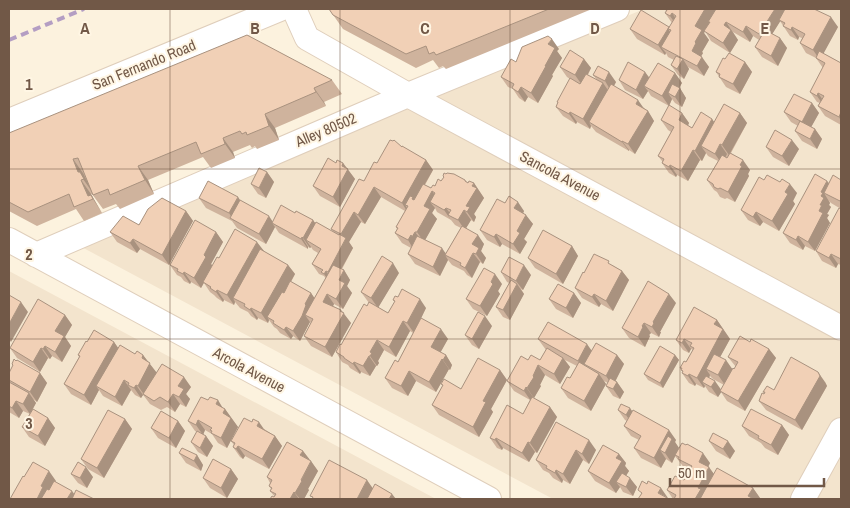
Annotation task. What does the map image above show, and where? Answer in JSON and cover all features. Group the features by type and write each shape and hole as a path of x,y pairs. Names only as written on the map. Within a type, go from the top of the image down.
{"street":[{"name":"San Fernando Road","path":"9,121 280,9"},
{"name":"Sancola Avenue","path":"294,9 307,38 408,95 841,328"},
{"name":"Alley 80502","path":"36,255 408,95 617,9"},
{"name":"Arcola Avenue","path":"9,240 489,499"},
{"path":"802,499 841,430"}],"shaded area":[{"path":"644,9 841,9 841,499 553,499 76,244"},
{"path":"9,271 436,499 9,499"}],"building":[{"path":"329,9 549,9 436,55 434,52 429,54 426,46 406,54 333,15"},
{"path":"665,9 705,9 695,26 702,30 692,51 702,57 697,66 661,47 671,30 668,29 676,16 672,13 670,16 665,13 667,10"},
{"path":"716,9 775,9 759,34 746,26 743,32 726,22 724,25 731,30 723,43 704,31"},
{"path":"785,9 814,9 831,17 813,50 800,43 805,34 792,27 791,30 783,26 785,23 779,20"},
{"path":"641,10 669,27 658,45 630,29"},
{"path":"765,30 780,38 771,56 755,47"},
{"path":"247,35 332,80 314,88 316,92 265,114 269,126 247,135 246,132 242,134 240,131 223,138 225,144 201,154 196,142 138,166 145,180 110,195 108,189 93,195 78,158 73,159 78,172 80,172 84,179 81,180 88,196 91,195 93,199 74,207 69,194 28,212 9,202 9,133"},
{"path":"548,36 552,39 548,44 555,48 546,66 531,93 521,87 518,92 512,88 514,84 501,77 511,59 516,62 522,47"},
{"path":"570,50 584,59 575,75 560,67"},
{"path":"819,51 841,63 841,112 839,117 818,106 824,96 818,93 817,96 810,92 825,63 816,58"},
{"path":"729,53 745,62 733,84 719,77 720,74 716,72 723,58 725,59"},
{"path":"676,56 683,59 677,69 671,65"},
{"path":"628,62 645,72 636,90 619,80"},
{"path":"658,63 675,73 662,96 644,86"},
{"path":"598,66 609,72 605,81 593,75"},
{"path":"586,74 603,83 583,119 556,107 570,78 580,84"},
{"path":"611,84 638,100 636,104 648,111 628,144 589,122"},
{"path":"672,84 680,88 675,97 668,93"},
{"path":"794,94 812,103 802,122 784,112"},
{"path":"724,104 740,113 715,154 701,146"},
{"path":"669,105 682,113 679,120 692,128 701,112 712,119 695,151 693,150 681,171 662,163 664,159 658,156 674,127 661,120"},
{"path":"800,121 815,129 810,139 795,131"},
{"path":"775,130 792,140 782,156 766,147"},
{"path":"390,140 394,140 402,147 426,160 402,203 374,187 358,215 354,212 341,234 331,229 359,179 364,181 374,162 377,163"},
{"path":"730,153 743,160 740,165 742,166 728,192 714,187 707,180 722,155 727,158"},
{"path":"328,158 336,163 337,160 343,163 342,166 348,169 333,197 313,186"},
{"path":"259,168 267,172 259,188 251,184"},
{"path":"444,173 454,174 468,183 469,181 474,183 472,186 477,188 466,206 470,207 467,212 464,210 458,220 448,215 451,210 446,208 444,210 430,202 435,193 432,191 424,206 430,209 417,232 412,237 411,235 408,240 395,233 398,228 396,227 408,206 405,205 410,196 414,200 423,184 431,188 433,185 435,186 438,179 441,181 444,177"},
{"path":"815,174 827,181 821,192 823,193 821,196 824,198 819,211 823,213 808,242 798,236 796,240 783,233"},
{"path":"767,175 780,182 782,179 790,184 785,192 788,194 772,221 756,212 753,217 741,210 759,177 764,180"},
{"path":"833,175 841,180 840,201 824,193"},
{"path":"208,181 238,197 229,213 199,198"},
{"path":"509,196 518,202 514,208 526,215 517,231 520,233 513,244 496,234 494,237 480,230 497,199 505,203"},
{"path":"162,198 186,211 162,255 133,239 130,243 110,232 123,216 139,225 148,209"},
{"path":"240,200 269,216 259,234 230,218"},
{"path":"281,205 313,220 303,238 301,239 272,223"},
{"path":"839,208 841,209 841,259 831,254 829,258 816,251"},
{"path":"195,220 216,232 204,255 206,257 194,278 184,272 183,274 177,271 178,269 170,265"},
{"path":"316,222 346,238 328,272 326,271 324,274 321,272 323,270 312,264 321,249 306,240"},
{"path":"462,226 478,235 472,244 479,248 476,254 473,253 465,268 460,265 461,263 445,255"},
{"path":"235,229 257,242 227,295 217,290 216,292 203,282"},
{"path":"543,230 572,246 556,274 528,258"},
{"path":"417,236 442,248 433,267 408,254"},
{"path":"260,249 288,265 261,313 251,308 250,310 244,306 245,304 233,298"},
{"path":"594,254 609,261 608,263 622,271 606,301 594,294 592,297 575,288"},
{"path":"382,256 393,263 371,298 361,292"},
{"path":"509,257 524,265 516,281 501,272"},
{"path":"333,265 344,270 339,280 345,283 336,299 327,294 323,302 344,313 325,347 304,336 313,319 305,315"},
{"path":"484,268 495,274 491,282 493,284 480,306 466,299"},
{"path":"511,280 517,284 503,310 496,307"},
{"path":"290,281 311,293 305,304 302,316 293,331 286,327 284,330 267,317"},
{"path":"648,281 669,294 652,327 644,323 638,337 622,328"},
{"path":"558,284 574,293 566,308 549,299"},
{"path":"402,289 420,299 407,323 403,321 389,347 377,340 370,352 372,353 363,366 354,362 353,364 336,352 364,304 367,306 369,302 388,313 395,301 393,300 395,296 398,297"},
{"path":"9,295 21,302 9,324"},
{"path":"38,299 65,315 55,331 64,336 55,352 45,346 43,349 41,348 33,362 10,348"},
{"path":"694,307 717,320 714,324 723,329 697,378 682,373 682,368 680,368 694,348 690,346 692,343 684,339 682,343 676,340"},
{"path":"478,312 485,316 472,339 465,335"},
{"path":"421,318 441,329 431,347 446,355 429,382 409,371 401,386 385,378 395,360 398,362"},
{"path":"548,322 587,344 578,361 538,339"},
{"path":"94,330 114,342 84,395 64,384 80,356 78,355"},
{"path":"740,336 750,342 751,339 769,349 738,401 720,391 738,362 728,357"},
{"path":"596,343 617,355 606,376 584,364"},
{"path":"120,345 135,354 137,351 143,355 142,358 150,363 138,386 136,385 134,388 124,380 115,397 96,386"},
{"path":"660,346 675,355 660,383 644,374"},
{"path":"547,348 563,358 554,374 538,365 534,377 524,391 507,381 521,356 528,360 531,355 540,360"},
{"path":"714,354 726,360 718,375 706,369"},
{"path":"791,357 818,372 820,376 795,420 759,401 767,386 774,390"},
{"path":"478,358 500,370 483,401 486,402 473,427 432,405 443,385 441,384 444,379 461,389"},
{"path":"14,359 40,373 30,392 9,380 9,373"},
{"path":"579,362 599,374 584,401 561,388 567,377 570,378"},
{"path":"162,364 184,377 178,386 184,389 179,397 173,394 168,402 160,397 154,401 143,394"},
{"path":"706,376 715,381 711,387 702,382"},
{"path":"610,378 617,382 613,389 606,386"},
{"path":"9,382 29,393 23,404 16,401 12,408 9,406"},
{"path":"201,397 208,400 210,397 218,400 216,404 225,409 223,413 231,418 221,438 211,433 212,431 210,430 212,428 198,420 196,425 188,421"},
{"path":"532,397 550,407 530,443 528,442 522,453 496,438 495,440 490,438 507,405 523,414"},
{"path":"621,404 630,408 626,415 618,410"},
{"path":"33,409 48,418 38,436 22,427"},
{"path":"751,409 782,425 771,445 742,426"},
{"path":"108,410 125,419 97,468 81,459"},
{"path":"633,410 669,430 654,458 634,448 641,436 624,426"},
{"path":"161,411 178,421 169,438 151,428"},
{"path":"244,418 252,422 253,419 259,422 257,426 275,436 262,459 238,446 236,449 233,447 235,443 231,441"},
{"path":"556,422 589,440 582,454 576,450 563,474 556,470 555,473 536,460"},
{"path":"197,431 206,436 200,448 191,442"},
{"path":"713,433 728,441 723,449 709,441"},
{"path":"668,436 672,439 665,453 660,450"},
{"path":"287,442 303,451 300,455 311,461 302,481 290,499 270,499 276,494 270,491 272,488 269,486 272,480 267,477"},
{"path":"682,443 703,453 699,462 709,467 698,488 701,489 695,499 674,499 676,495 667,490 675,476 684,480 692,466 678,459 679,457 675,455"},
{"path":"603,445 619,454 616,458 622,461 609,483 588,471"},
{"path":"182,448 197,455 194,461 179,453"},
{"path":"213,459 231,469 221,488 203,478"},
{"path":"329,460 367,480 357,499 312,499 313,497 310,496"},
{"path":"33,462 49,471 37,499 10,499 23,476"},
{"path":"78,462 86,467 80,478 71,474"},
{"path":"717,468 753,488 748,496 754,499 700,499"},
{"path":"622,473 630,478 626,487 616,482"},
{"path":"54,481 72,491 67,499 41,499 47,489 49,490"},
{"path":"642,481 647,484 648,481 661,488 658,493 669,499 638,499 642,493 638,490"},
{"path":"375,484 392,494 389,499 367,499"},
{"path":"76,490 94,499 72,499"}],"railway":[{"path":"9,40 84,9"}]}
